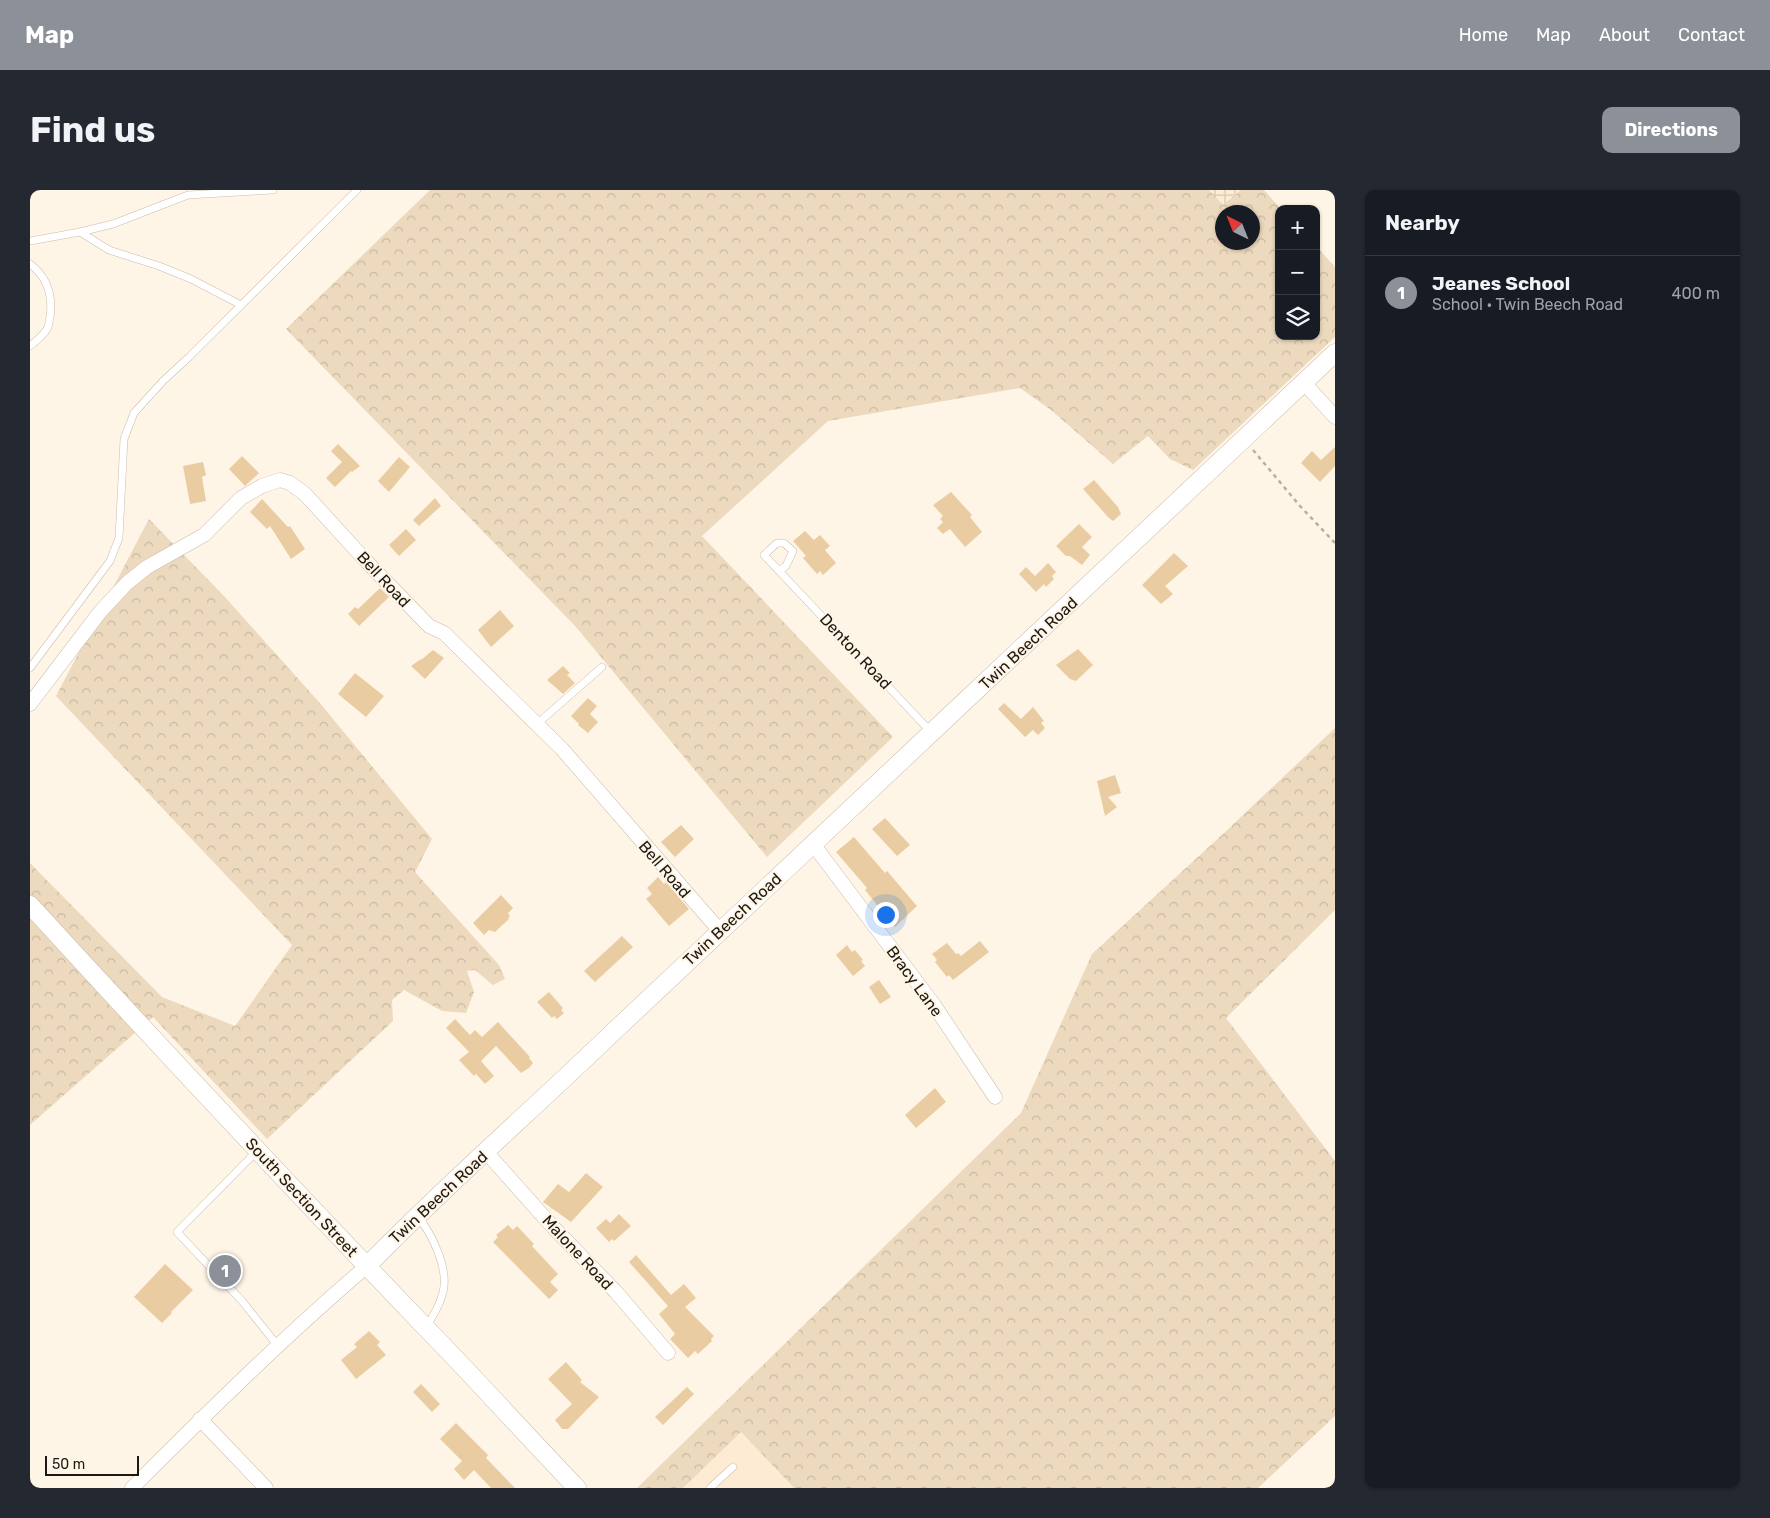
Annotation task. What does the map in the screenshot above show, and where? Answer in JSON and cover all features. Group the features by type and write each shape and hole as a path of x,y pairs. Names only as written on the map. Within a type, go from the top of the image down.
{"street":[{"name":"Twin Beech Road","path":"132,1488 278,1346 367,1266 416,1216 1335,353"},
{"path":"1304,383 1335,417"},
{"name":"Bell Road","path":"30,704 100,612 127,583 147,567 204,535 241,498 262,486 280,480 290,483 305,494 367,562 430,626 444,633 562,748 720,932"},
{"name":"Bracy Lane","path":"813,844 934,1005 995,1097"},
{"name":"South Section Street","path":"30,905 198,1088 577,1488"},
{"name":"Malone Road","path":"486,1152 553,1227 616,1292 668,1353"},
{"path":"200,1420 266,1488"}],"lane":[{"path":"30,241 113,224 188,195 274,190"},
{"path":"30,668 110,561 119,538 124,439 134,413 163,381 357,190"},
{"path":"80,232 109,250 191,278 241,304"},
{"path":"30,264 42,275 47,284 51,310 48,327 42,336 30,346"},
{"name":"Denton Road","path":"780,570 932,733"},
{"path":"538,723 602,667"},
{"path":"258,1150 177,1232 242,1301 278,1346"},
{"path":"416,1216 426,1226 434,1243 442,1268 444,1290 434,1314 425,1327"},
{"path":"710,1488 732,1467"}],"path":[{"path":"1244,439 1300,506 1335,543"}],"shaded area":[{"path":"1209,190 1241,190 1224,205"},
{"path":"741,1432 794,1488 683,1488"}],"green space":[{"path":"430,190 1209,190 1223,205 1241,190 1264,190 1277,205 1275,205 1275,340 1320,340 1320,250 1335,267 1335,337 1193,470 1170,459 1148,436 1113,464 1051,410 1020,388 828,421 702,536 893,737 767,857 576,627 286,329"},
{"path":"149,519 224,596 319,702 432,839 415,872 499,965 505,979 493,985 475,970 467,971 474,992 466,1013 442,1011 404,990 392,1000 393,1021 267,1139 153,1017 30,1125 30,863 162,997 235,1026 292,945 56,696"},
{"path":"1335,728 1335,910 1226,1018 1335,1161 1335,1416 1258,1488 794,1488 741,1432 683,1488 637,1488 1021,1113 1092,954"}],"building":[{"path":"338,444 360,466 351,471 335,487 326,478 342,462 331,451"},
{"path":"1335,447 1335,466 1320,482 1301,463 1312,451 1321,460"},
{"path":"242,456 259,473 245,486 229,469"},
{"path":"399,457 410,467 389,492 378,481"},
{"path":"203,462 206,475 202,477 206,501 190,504 183,466"},
{"path":"1094,480 1118,507 1121,514 1113,521 1083,489"},
{"path":"951,492 972,515 970,517 982,532 965,547 950,529 943,534 937,528 943,522 940,519 943,516 933,505"},
{"path":"435,498 441,506 419,526 413,520"},
{"path":"262,499 288,527 290,526 305,549 291,559 270,526 267,529 250,512"},
{"path":"1079,524 1092,537 1082,547 1090,555 1082,565 1070,556 1066,556 1056,546"},
{"path":"406,529 416,540 399,556 389,545"},
{"path":"805,531 814,540 820,535 830,546 825,550 836,563 823,575 820,571 817,574 803,558 806,556 793,541"},
{"path":"1174,553 1188,566 1165,586 1173,594 1161,604 1142,585"},
{"path":"1048,563 1056,572 1052,576 1054,579 1046,587 1044,584 1036,592 1019,574 1026,567 1035,576"},
{"path":"380,588 389,597 359,626 348,614 355,607 358,609"},
{"path":"500,610 514,626 491,647 478,630"},
{"path":"1078,649 1093,665 1076,681 1070,679 1056,665"},
{"path":"433,650 444,658 425,679 411,666"},
{"path":"563,666 570,673 567,675 575,683 563,694 547,680"},
{"path":"355,673 384,696 366,717 338,694"},
{"path":"588,698 597,706 590,714 598,722 588,733 571,716"},
{"path":"1004,703 1021,719 1033,707 1044,721 1041,723 1045,728 1038,735 1033,730 1025,737 998,709"},
{"path":"1115,775 1121,793 1108,797 1117,807 1105,816 1097,781"},
{"path":"885,818 910,845 897,856 872,829"},
{"path":"681,825 694,839 675,857 661,842"},
{"path":"854,837 917,906 895,927 865,890 867,888 836,852"},
{"path":"658,877 664,884 666,882 689,909 669,926 646,899 652,894 647,888"},
{"path":"501,895 513,908 508,913 509,919 495,932 489,930 484,935 473,923"},
{"path":"622,936 633,947 595,982 584,971"},
{"path":"980,941 989,952 953,980 949,975 947,977 935,962 937,960 932,954 947,943 956,954 958,953 961,956"},
{"path":"847,945 852,952 855,950 865,966 853,976 836,955"},
{"path":"879,980 891,997 880,1004 869,987"},
{"path":"549,992 563,1008 561,1010 564,1013 557,1019 554,1016 552,1018 537,1002"},
{"path":"455,1019 470,1035 475,1030 482,1037 498,1022 530,1057 533,1063 521,1073 496,1046 481,1061 494,1076 485,1084 476,1074 474,1076 459,1060 469,1052 446,1028"},
{"path":"935,1088 946,1102 916,1128 905,1115"},
{"path":"586,1173 603,1187 571,1222 543,1202 558,1184 569,1192"},
{"path":"619,1214 631,1226 614,1241 612,1239 609,1242 596,1228 606,1219 610,1223"},
{"path":"508,1225 513,1230 517,1226 534,1244 532,1246 558,1274 550,1282 558,1290 549,1299 493,1242 498,1237 496,1235"},
{"path":"636,1255 671,1295 684,1284 696,1298 685,1307 714,1336 711,1339 712,1341 698,1354 695,1351 688,1358 670,1339 675,1334 659,1314 668,1306 629,1262"},
{"path":"165,1264 193,1290 162,1323 134,1297"},
{"path":"369,1331 380,1342 377,1345 386,1355 356,1379 341,1360 357,1347 354,1344"},
{"path":"566,1362 582,1380 580,1382 599,1397 568,1429 562,1429 555,1420 572,1404 548,1379"},
{"path":"421,1384 440,1404 432,1412 413,1392"},
{"path":"687,1387 694,1394 663,1425 655,1417"},
{"path":"456,1423 488,1455 486,1458 515,1488 491,1488 474,1470 464,1480 454,1469 462,1461 440,1439"}],"place":[{"name":"Jeanes School","path":"225,1271"}]}
